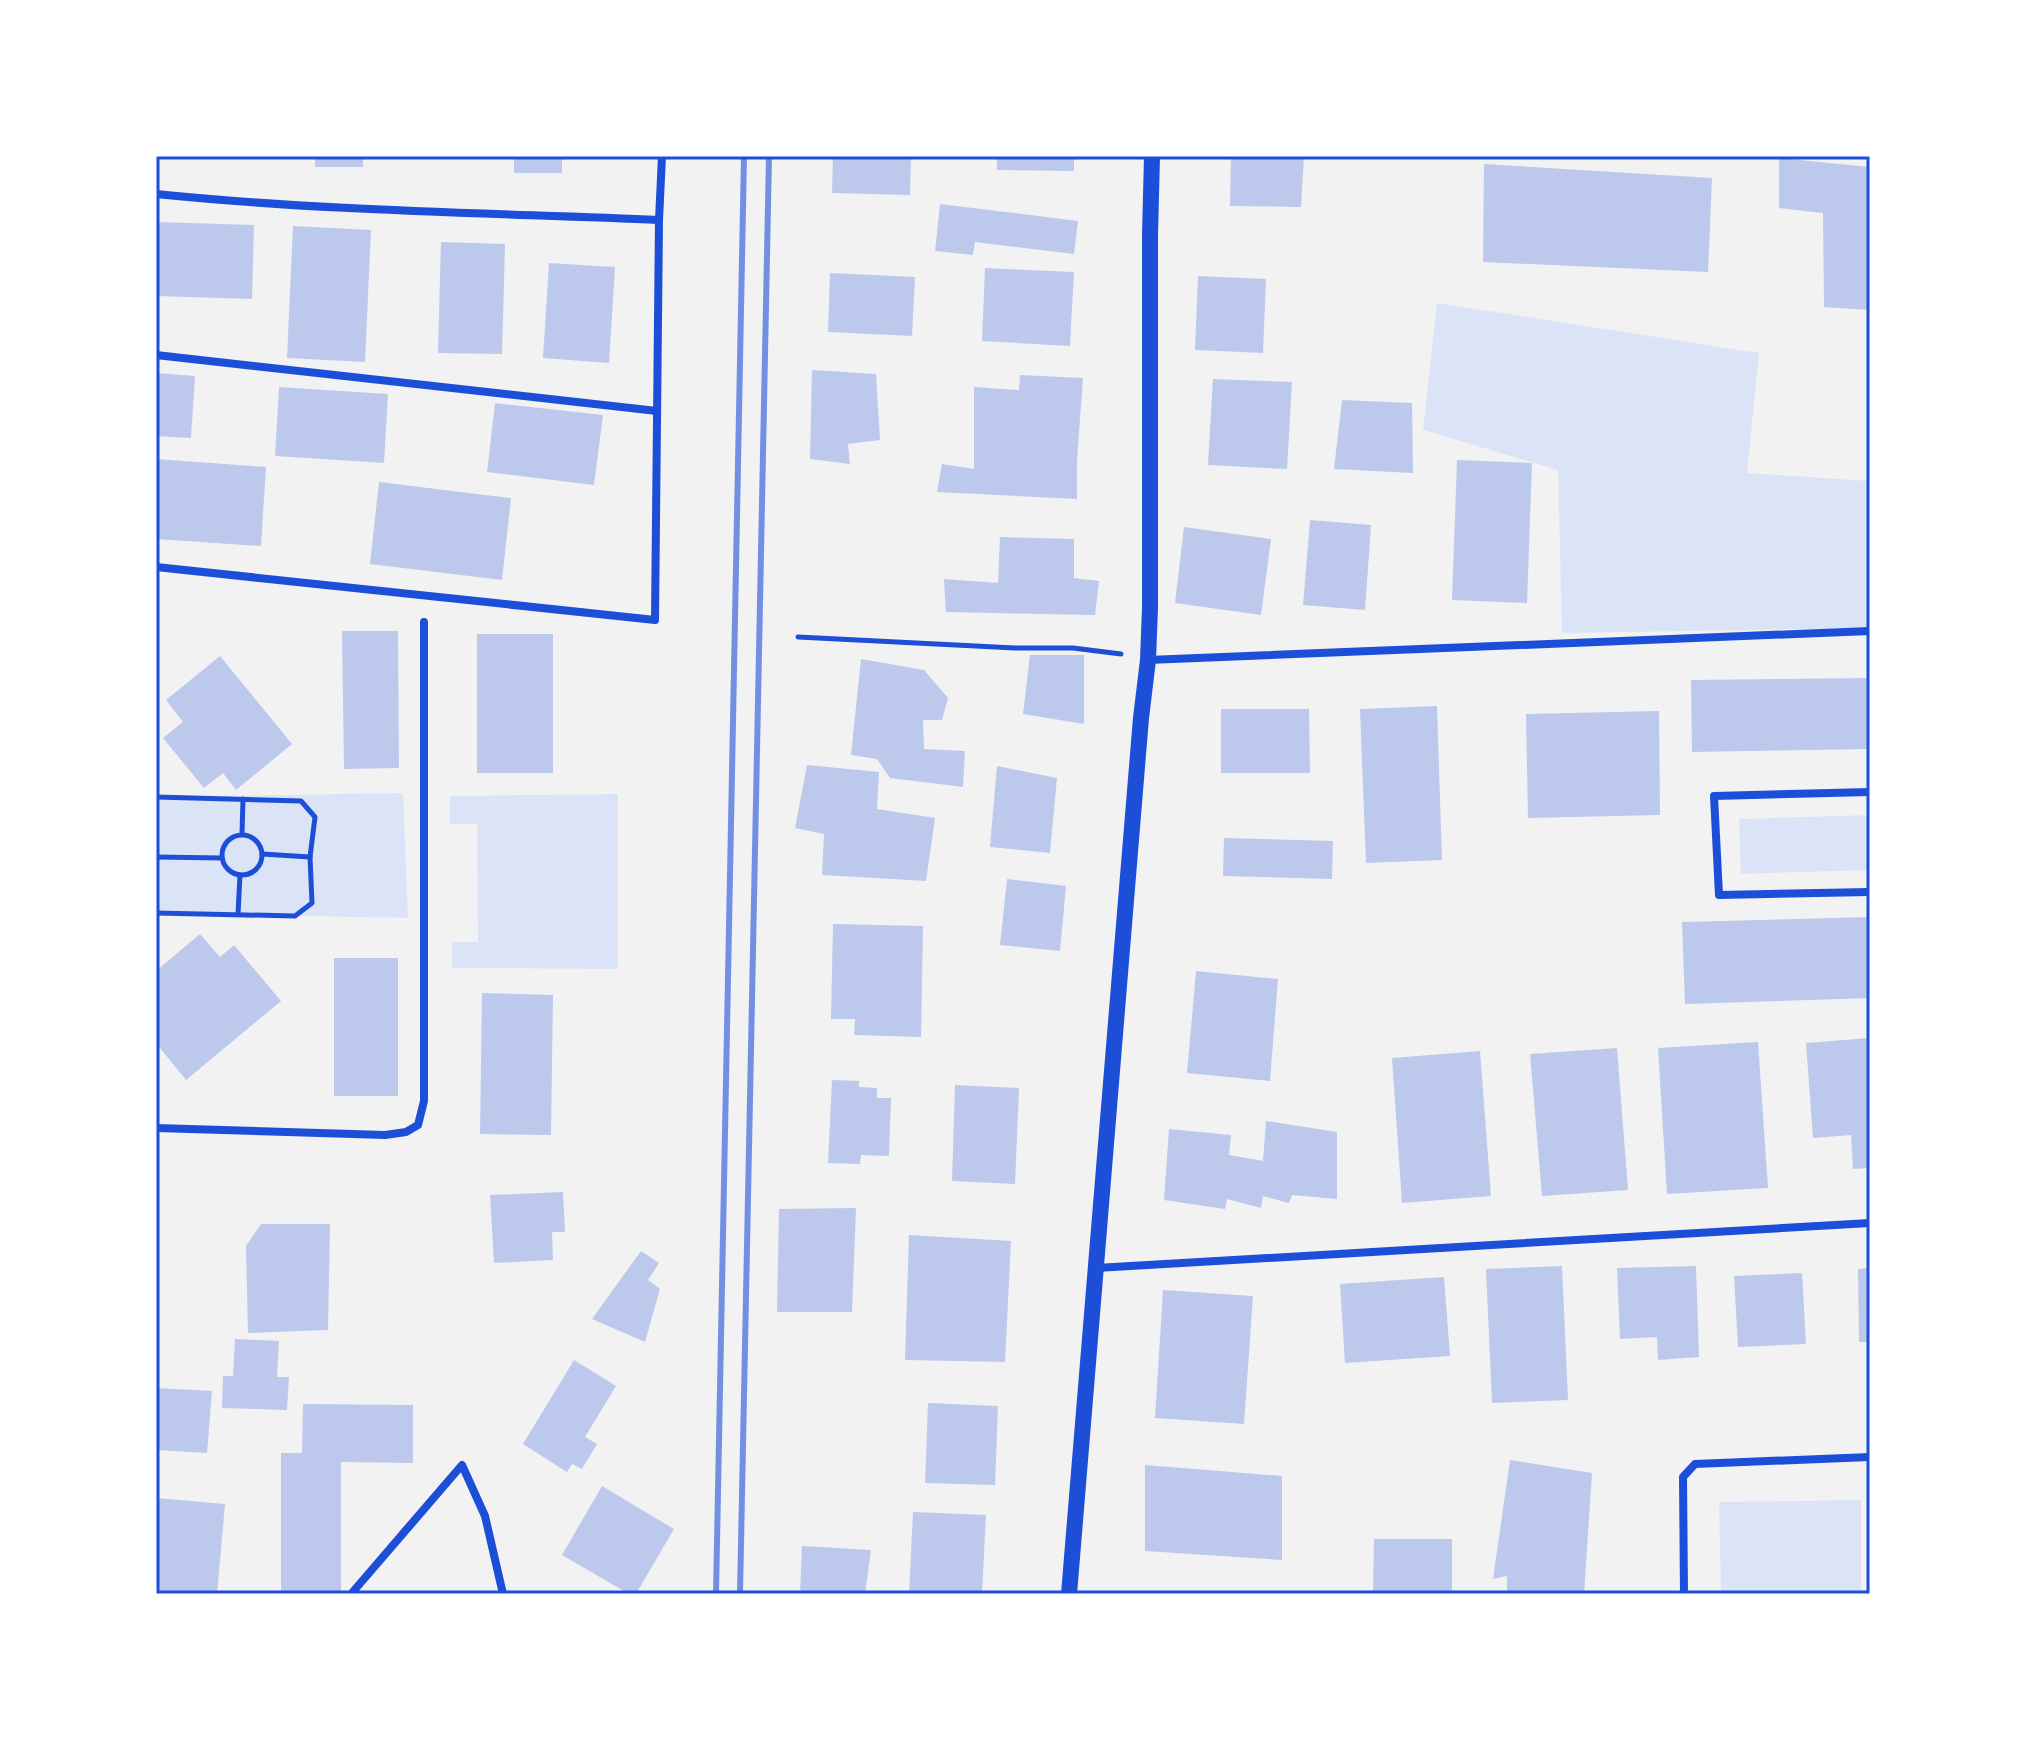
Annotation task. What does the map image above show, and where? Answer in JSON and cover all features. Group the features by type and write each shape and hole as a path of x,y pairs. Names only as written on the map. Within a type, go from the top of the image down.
{"main road":[{"path":"1069,1594 1148,660 1152,156"}],"street":[{"path":"156,567 655,620 662,156"},
{"path":"156,194 411,210 659,220"},
{"path":"156,355 657,411"},
{"path":"156,1128 385,1135 406,1132 418,1125 424,1101 424,622"},
{"path":"1148,660 1870,631"},
{"path":"1870,792 1714,796 1719,895 1870,892"},
{"path":"1096,1268 1870,1223"},
{"path":"1684,1594 1683,1477 1695,1464 1870,1457"},
{"path":"351,1594 462,1465 485,1516 503,1594"}],"path":[{"path":"798,637 1073,648 1148,660"},
{"path":"156,797 301,801 315,817 310,857 312,903 295,916 156,913"},
{"path":"242,834 243,799"},
{"path":"242,834 258,842 262,854 253,872 240,875 228,869 221,858 224,844 235,835 242,834"},
{"path":"262,854 310,857"},
{"path":"156,857 221,858"},
{"path":"238,914 240,875"}],"shaded area":[{"path":"1437,303 1759,353 1747,473 1870,481 1869,628 1562,633 1558,470 1423,430"},
{"path":"403,793 408,918 156,913 156,797"},
{"path":"618,794 618,969 452,968 452,942 478,942 477,824 450,824 450,796"},
{"path":"1870,815 1870,870 1741,874 1739,819"},
{"path":"1861,1500 1861,1594 1721,1594 1719,1502"}],"building":[{"path":"315,156 363,156 363,167 315,167"},
{"path":"514,156 562,156 562,173 514,173"},
{"path":"833,156 911,156 910,195 832,193"},
{"path":"997,156 1074,156 1074,171 997,170"},
{"path":"1231,156 1304,156 1301,207 1230,206"},
{"path":"1779,158 1870,167 1870,310 1824,307 1823,213 1779,208"},
{"path":"1484,164 1712,178 1708,272 1483,262"},
{"path":"940,204 1078,221 1074,254 975,242 973,255 935,251"},
{"path":"156,222 254,225 252,299 156,296"},
{"path":"293,226 371,230 365,362 287,358"},
{"path":"441,242 505,244 502,354 438,353"},
{"path":"549,263 615,267 609,363 543,358"},
{"path":"985,268 1074,272 1070,346 982,341"},
{"path":"830,273 915,277 912,336 828,332"},
{"path":"1198,276 1266,279 1263,353 1195,350"},
{"path":"812,370 876,374 880,440 848,444 850,464 810,459"},
{"path":"156,373 195,376 191,438 156,436"},
{"path":"1020,375 1083,378 1077,499 937,492 942,464 974,469 974,387 1019,390"},
{"path":"1213,379 1292,382 1287,469 1208,465"},
{"path":"279,387 388,394 384,463 275,456"},
{"path":"1342,400 1412,403 1413,473 1334,469"},
{"path":"495,403 603,415 594,485 487,472"},
{"path":"156,459 266,467 261,546 156,539"},
{"path":"1457,460 1532,463 1527,603 1452,600"},
{"path":"379,482 511,498 502,580 370,564"},
{"path":"1310,520 1371,525 1365,610 1303,605"},
{"path":"1184,527 1271,539 1261,615 1175,603"},
{"path":"1000,537 1074,539 1074,578 1099,581 1095,615 946,612 944,579 998,583"},
{"path":"342,631 398,631 399,768 344,769"},
{"path":"477,634 553,634 553,773 477,773"},
{"path":"1030,655 1084,655 1084,724 1023,714"},
{"path":"220,656 292,744 236,790 223,773 204,788 163,738 183,722 166,700"},
{"path":"861,659 924,670 948,698 942,720 923,720 924,749 965,751 963,787 890,778 877,759 851,755"},
{"path":"1870,678 1870,749 1692,752 1691,680"},
{"path":"1437,706 1442,860 1366,863 1360,709"},
{"path":"1221,709 1309,709 1310,773 1221,773"},
{"path":"1659,711 1660,815 1528,818 1526,714"},
{"path":"807,765 879,772 877,809 935,818 926,881 822,875 824,834 795,828"},
{"path":"997,766 1057,778 1050,853 990,847"},
{"path":"1224,838 1333,841 1332,879 1223,876"},
{"path":"1007,879 1066,886 1060,951 1000,945"},
{"path":"1870,917 1870,998 1685,1004 1682,922"},
{"path":"833,924 923,926 921,1037 854,1035 855,1019 831,1019"},
{"path":"200,934 220,957 234,945 281,1001 186,1080 156,1043 156,971"},
{"path":"334,958 398,958 398,1096 334,1096"},
{"path":"1196,971 1278,979 1270,1081 1187,1073"},
{"path":"482,993 553,995 551,1135 480,1134"},
{"path":"1869,1038 1870,1168 1853,1169 1851,1135 1813,1138 1806,1043"},
{"path":"1758,1042 1768,1188 1667,1194 1658,1048"},
{"path":"1617,1048 1628,1190 1542,1196 1530,1054"},
{"path":"1480,1051 1491,1196 1402,1203 1392,1058"},
{"path":"832,1080 859,1081 859,1087 877,1088 877,1098 891,1098 889,1156 861,1155 860,1164 828,1163"},
{"path":"955,1085 1019,1088 1015,1184 952,1181"},
{"path":"1266,1121 1337,1132 1337,1199 1292,1195 1289,1203 1263,1196 1261,1208 1227,1199 1225,1209 1164,1200 1169,1129 1231,1135 1229,1155 1263,1161"},
{"path":"563,1192 565,1232 552,1232 553,1260 494,1263 490,1195"},
{"path":"856,1208 852,1312 777,1312 779,1209"},
{"path":"261,1224 330,1224 328,1330 248,1333 246,1246"},
{"path":"909,1235 1011,1241 1005,1362 905,1360"},
{"path":"641,1251 659,1263 648,1280 660,1289 645,1342 592,1319"},
{"path":"1562,1266 1568,1400 1492,1403 1486,1269"},
{"path":"1696,1266 1699,1357 1658,1360 1657,1337 1620,1339 1617,1268"},
{"path":"1870,1268 1870,1342 1859,1342 1858,1269"},
{"path":"1802,1273 1806,1344 1738,1347 1734,1276"},
{"path":"1444,1277 1450,1356 1345,1363 1340,1284"},
{"path":"1163,1290 1253,1296 1244,1424 1155,1418"},
{"path":"235,1339 279,1341 277,1377 289,1377 287,1410 222,1408 223,1376 233,1376"},
{"path":"574,1360 616,1386 585,1437 597,1444 582,1469 572,1464 567,1472 523,1444"},
{"path":"156,1388 212,1391 207,1453 156,1450"},
{"path":"928,1403 998,1406 995,1485 925,1483"},
{"path":"303,1404 413,1405 413,1463 341,1462 341,1594 281,1594 281,1453 302,1453"},
{"path":"1510,1460 1592,1473 1584,1594 1507,1594 1507,1576 1493,1579"},
{"path":"1145,1465 1282,1476 1282,1560 1145,1551"},
{"path":"602,1486 674,1529 636,1594 629,1594 562,1555"},
{"path":"156,1498 225,1504 217,1594 156,1594"},
{"path":"913,1512 986,1515 982,1594 909,1594"},
{"path":"1374,1539 1452,1539 1452,1594 1373,1594"},
{"path":"802,1546 871,1550 865,1594 800,1594"}],"railway":[{"path":"716,1594 744,156"},
{"path":"740,1594 769,156"}]}
